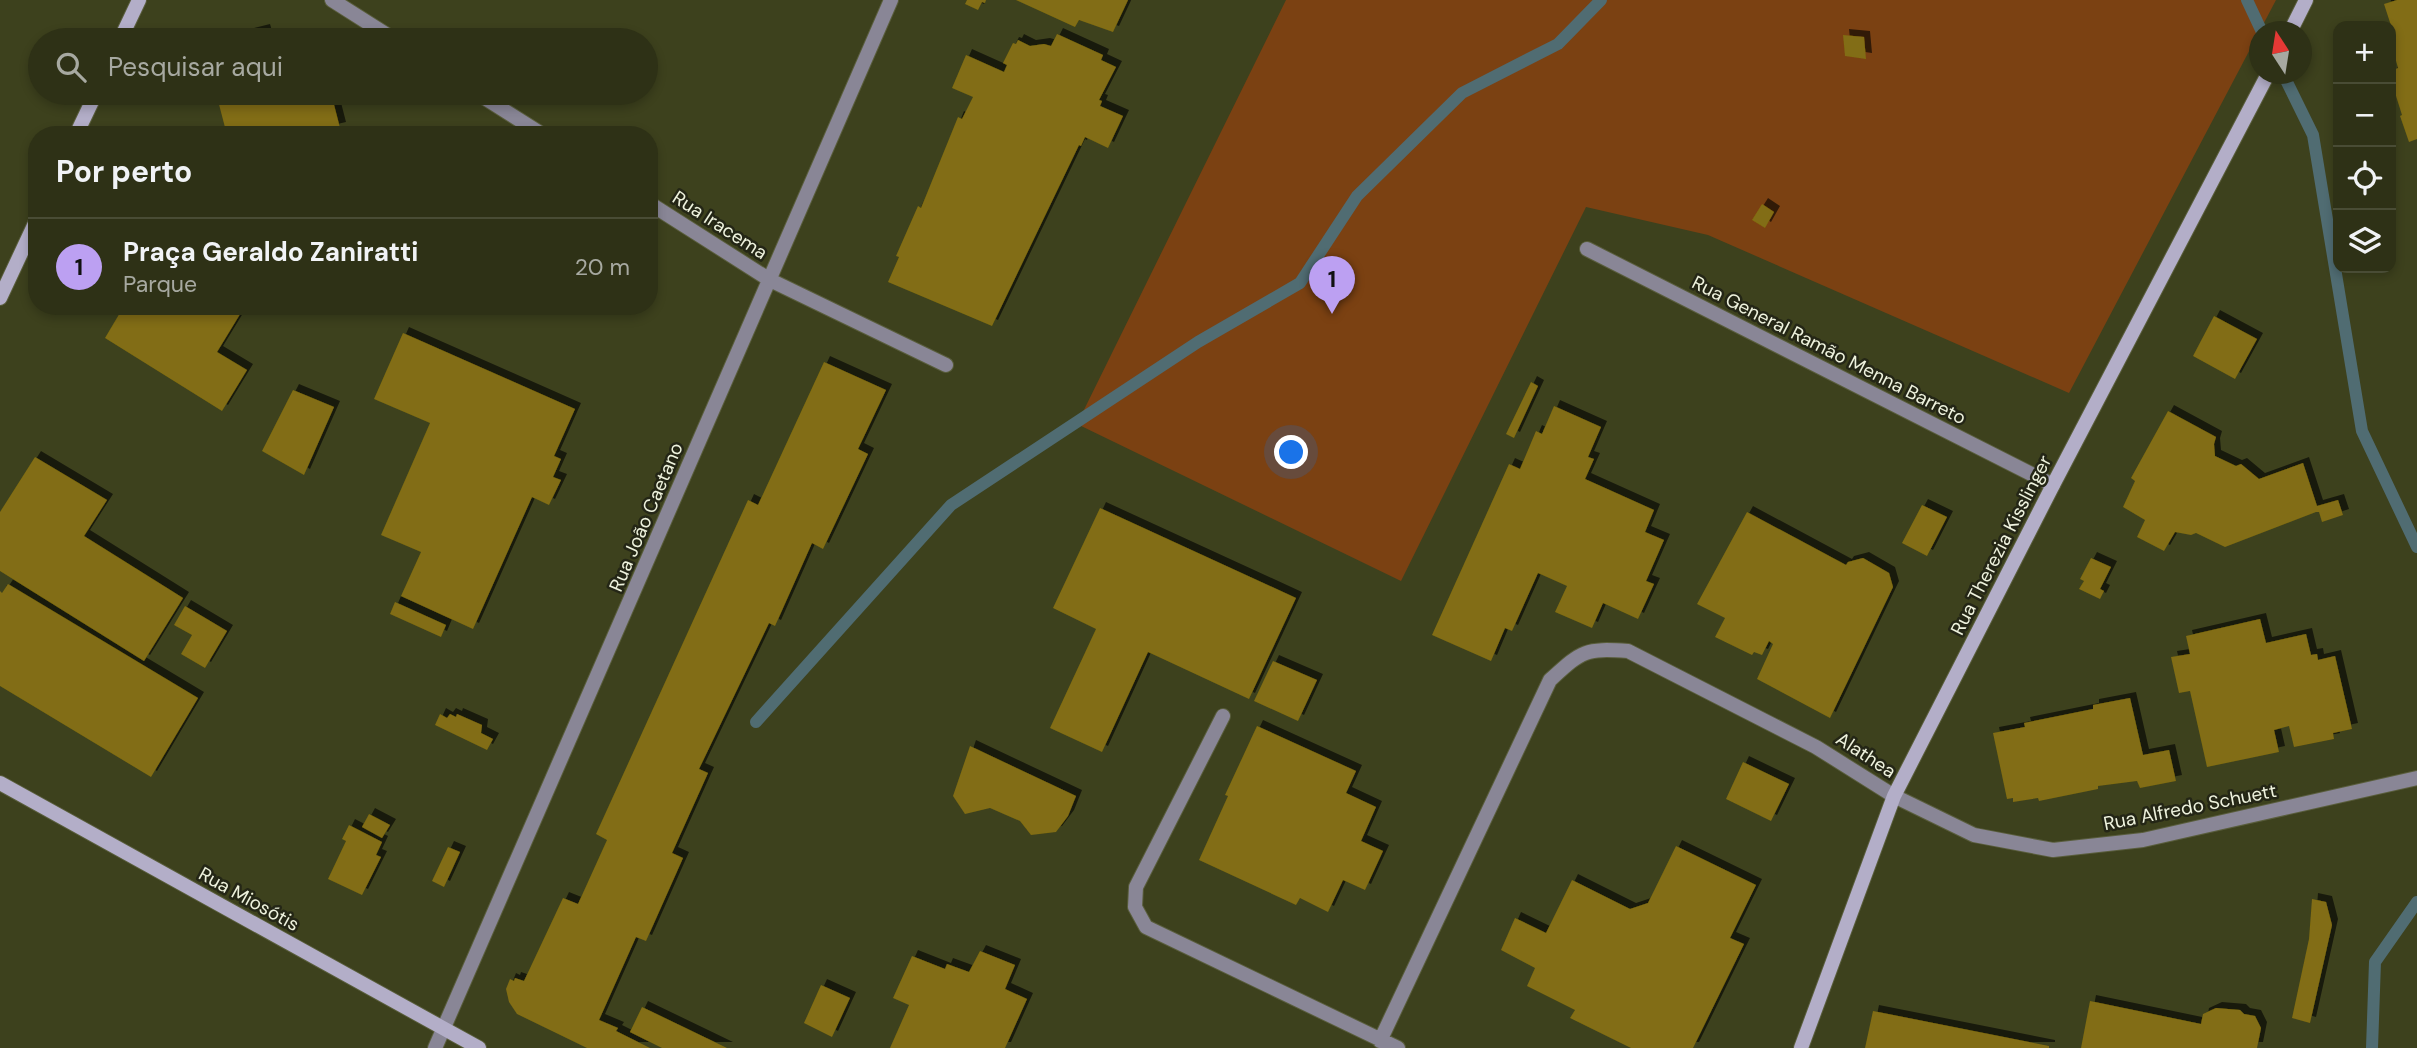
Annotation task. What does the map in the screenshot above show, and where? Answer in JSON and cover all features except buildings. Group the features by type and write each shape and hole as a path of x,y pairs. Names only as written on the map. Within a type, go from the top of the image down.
{"street":[{"path":"126,28 139,0"},
{"path":"332,0 376,28"},
{"name":"Rua João Caetano","path":"435,1048 891,0"},
{"path":"2296,21 2306,0"},
{"name":"Rua Therezia Kisslinger","path":"1801,1048 1894,796 2263,84"},
{"path":"80,126 90,105"},
{"path":"496,105 529,126"},
{"name":"Rua Iracema","path":"658,209 770,280 946,365"},
{"path":"0,298 28,238"},
{"name":"Rua General Ramão Menna Barreto","path":"1587,249 2053,485"},
{"name":"Alathea","path":"1380,1041 1550,680 1576,656 1596,649 1628,651 1816,747 1894,796"},
{"path":"1223,716 1136,887 1135,907 1146,927 1398,1048"},
{"name":"Rua Alfredo Schuett","path":"1894,796 1974,835 2053,850 2144,840 2417,778"},
{"name":"Rua Miosótis","path":"0,783 480,1048"}],"shaded area":[{"path":"1286,0 2276,0 2265,21 2249,21 2249,51 2069,393 1708,235 1586,207 1401,581 1077,424"}],"waterway":[{"path":"756,722 951,505 1198,342 1300,283 1357,196 1462,93 1558,44 1601,0"},
{"path":"2247,0 2257,21"},
{"path":"2288,84 2313,135 2362,431 2417,547"},
{"path":"2372,1048 2375,962 2417,902"}],"place":[{"name":"Praça Geraldo Zaniratti","path":"1332,314"}]}
